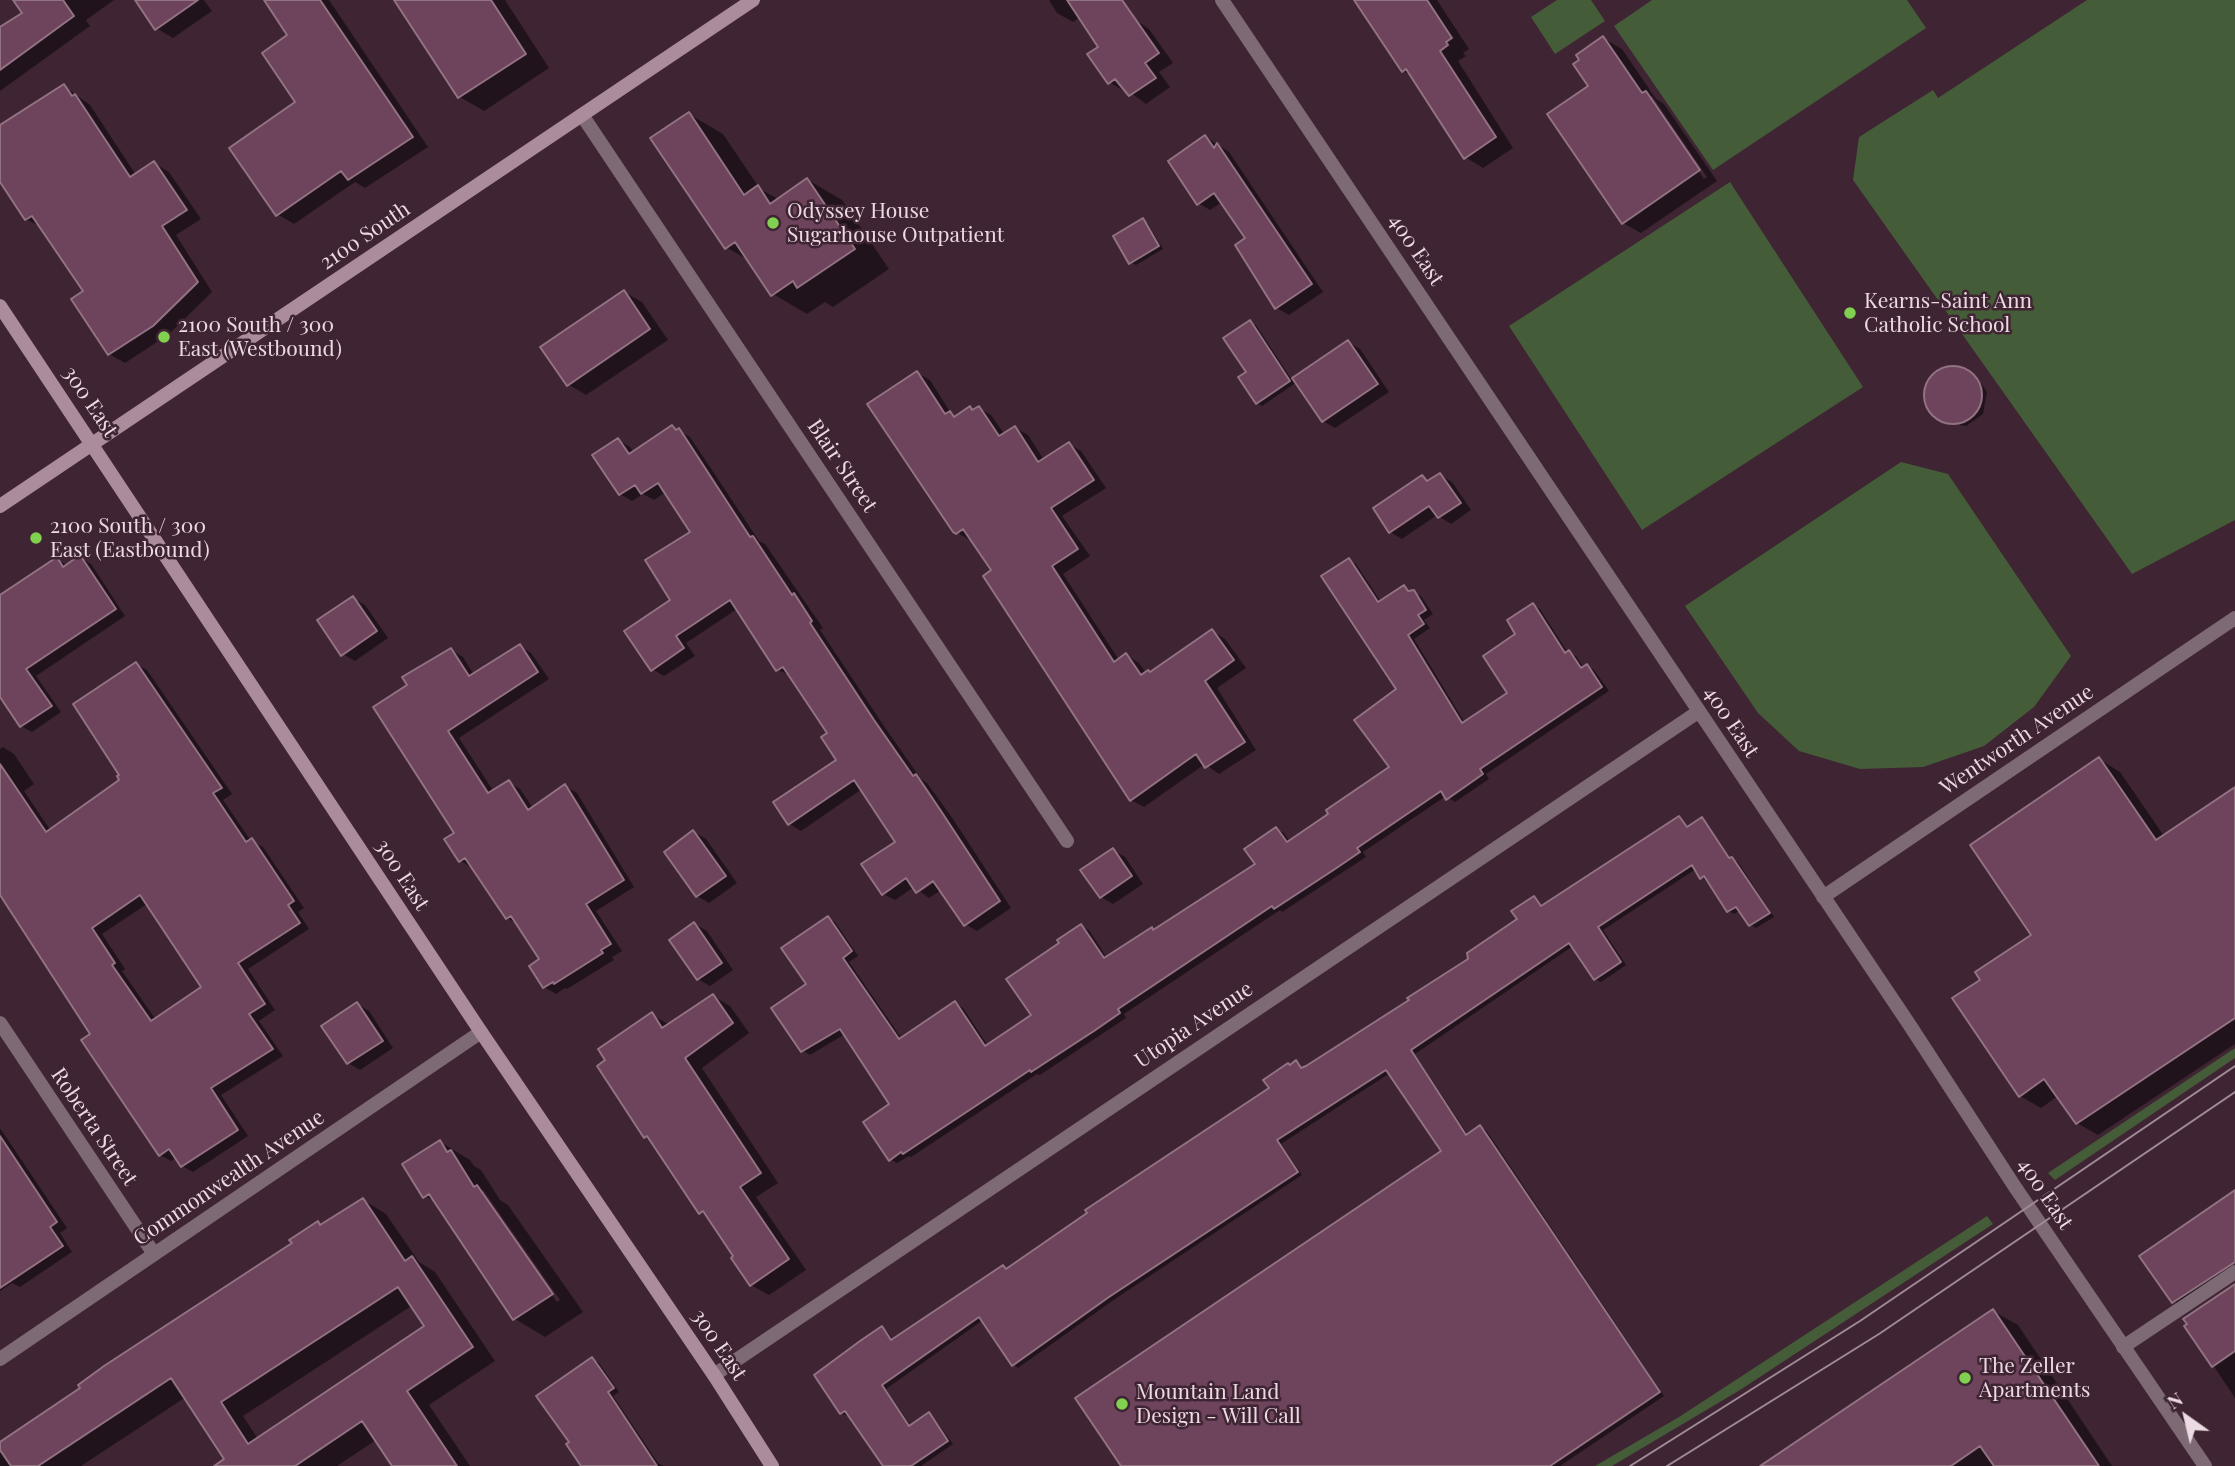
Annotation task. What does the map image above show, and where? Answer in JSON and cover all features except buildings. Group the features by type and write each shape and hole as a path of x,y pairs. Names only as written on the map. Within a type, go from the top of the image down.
{"street":[{"name":"2100 South","path":"0,506 753,0"},
{"name":"400 East","path":"1222,0 2205,1466"},
{"name":"Blair Street","path":"582,115 1067,841"},
{"name":"300 East","path":"0,306 481,1032 714,1375 772,1466"},
{"name":"Wentworth Avenue","path":"1823,897 2235,618"},
{"name":"Utopia Avenue","path":"714,1375 1698,712"},
{"name":"Roberta Street","path":"0,1023 154,1254"},
{"name":"Commonwealth Avenue","path":"0,1359 481,1032"},
{"path":"2123,1347 2235,1272"}],"green space":[{"path":"1557,0 1591,0 1605,21 1555,54 1531,17"},
{"path":"1652,0 1907,0 1926,28 1713,170 1614,26"},
{"path":"2087,0 2235,0 2235,520 2132,574 1853,180 1859,137 1933,90 1938,98"},
{"path":"1730,182 1863,387 1642,530 1509,326"},
{"path":"1901,462 1948,474 2071,656 2034,707 1984,746 1923,767 1860,769 1799,751 1758,713 1685,606"},
{"path":"2235,1048 2235,1058 2055,1180 2048,1173"},
{"path":"1987,1216 1993,1224 1740,1390 1612,1466 1595,1466 1679,1417"}],"tram line":[{"path":"1630,1466 1860,1321 2235,1066"},
{"path":"1667,1466 1879,1334 2235,1092"}],"place":[{"name":"Odyssey House Sugarhouse Outpatient","path":"773,223"},
{"name":"Kearns-Saint Ann Catholic School","path":"1850,313"},
{"name":"2100 South / 300 East (Westbound)","path":"164,337"},
{"name":"2100 South / 300 East (Eastbound)","path":"36,538"},
{"name":"The Zeller Apartments","path":"1965,1378"},
{"name":"Mountain Land Design - Will Call","path":"1122,1404"}]}
